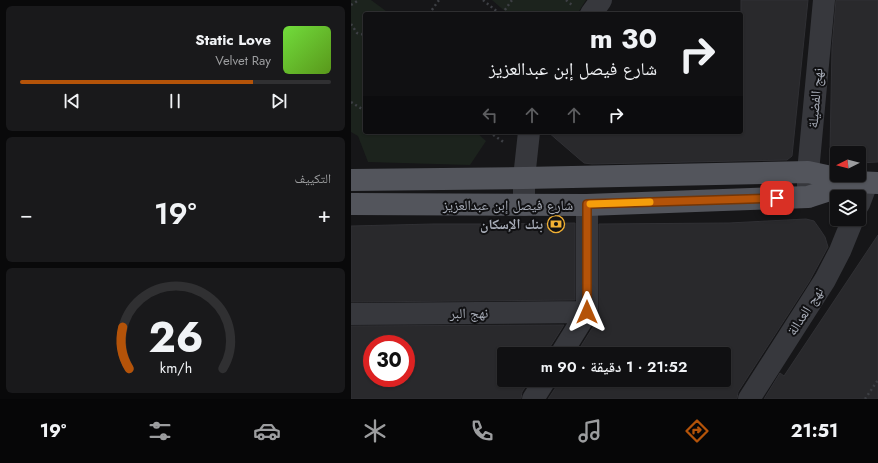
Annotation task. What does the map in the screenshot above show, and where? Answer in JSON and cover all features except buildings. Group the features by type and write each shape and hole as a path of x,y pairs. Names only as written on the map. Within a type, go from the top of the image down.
{"main road":[{"name":"شارع فيصل إبن عبدالعزيز","path":"351,180 808,172 867,182"},
{"name":"شارع فيصل إبن عبدالعزيز","path":"351,204 524,205 808,197 867,182"}],"street":[{"path":"592,12 601,0"},
{"name":"نهج الفضيلة","path":"808,197 808,172 824,0"},
{"path":"524,205 524,178 529,134"},
{"path":"565,347 587,312 587,204"},
{"name":"نهج العدالة","path":"749,399 825,280 841,251 850,226"},
{"name":"نهج البر","path":"351,314 587,312"},
{"path":"533,399 541,387"}],"path":[{"path":"351,5 359,0"},
{"path":"430,12 439,0"},
{"path":"483,0 498,12"},
{"path":"502,12 511,0"},
{"path":"351,24 357,33 363,34"},
{"path":"351,102 363,109"},
{"path":"865,399 878,380"}],"shaded area":[{"path":"351,0 371,0 387,12 363,12 363,134 478,134 486,141 470,165 368,162 358,136 351,132"},
{"path":"492,0 586,0 578,12 506,12"}],"slow traffic":[{"path":"590,204 650,202"}],"place":[{"name":"بنك الإسكان","path":"556,224"}],"route":[{"path":"587,312 587,204 777,198"}]}
